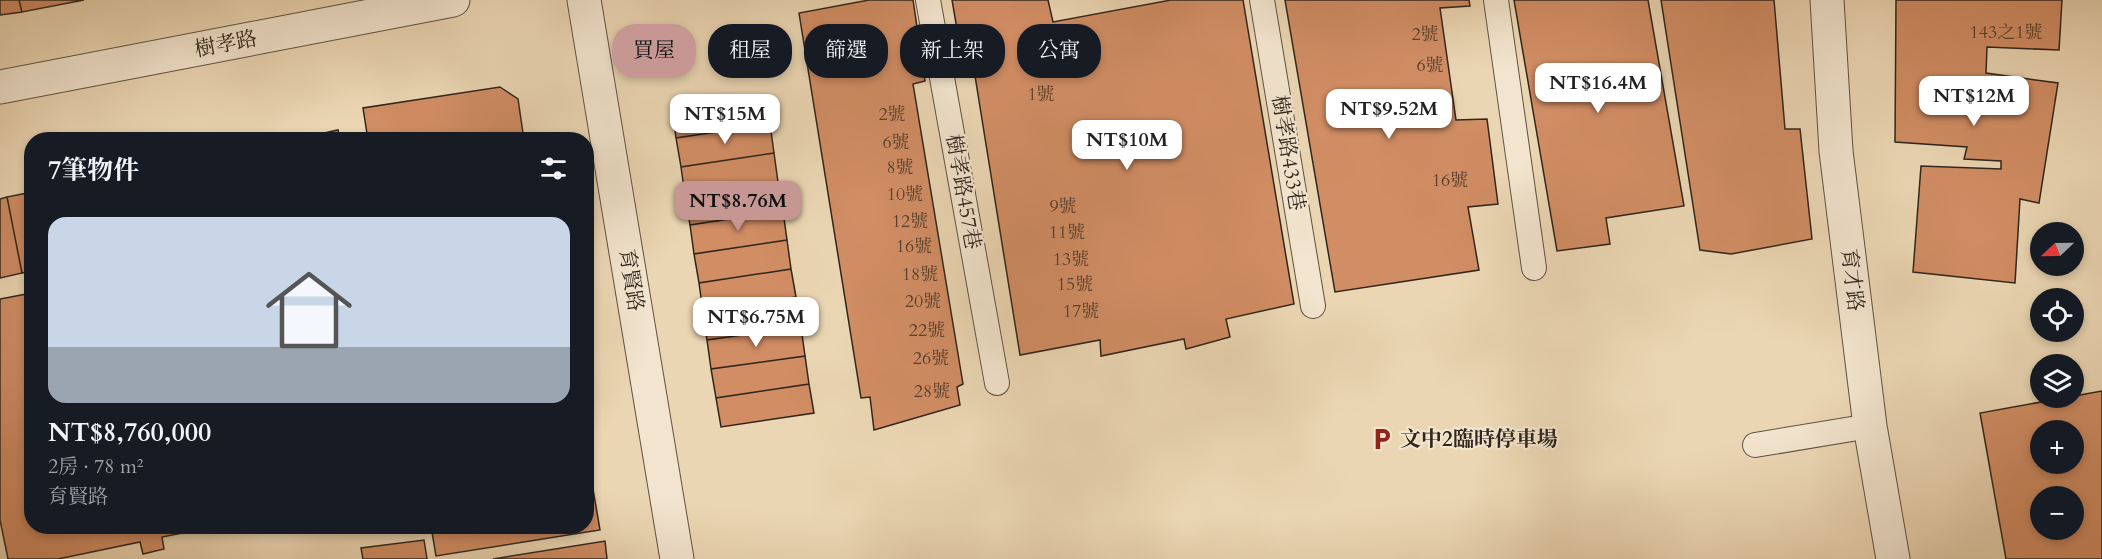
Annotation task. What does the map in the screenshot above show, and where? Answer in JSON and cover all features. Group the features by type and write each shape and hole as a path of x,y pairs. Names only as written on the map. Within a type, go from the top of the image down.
{"street":[{"name":"樹孝路","path":"0,87 453,0"},
{"name":"育賢路","path":"584,0 677,559"},
{"name":"育才路","path":"1827,0 1836,151 1870,426 1893,559"}],"lane":[{"name":"樹孝路457巷","path":"928,0 998,383"},
{"name":"樹孝路433巷","path":"1262,0 1313,306"},
{"path":"1496,0 1534,268"},
{"path":"1755,445 1870,426"}],"building":[{"path":"0,0 19,0 22,12 0,15"},
{"path":"19,0 84,0 22,12"},
{"path":"869,0 913,0 917,24 900,24 900,78 925,78 925,81 913,84 963,384 957,387 960,405 874,430 870,397 861,398 809,78 888,78 888,24 804,24 804,44 799,13"},
{"path":"952,0 1048,0 1053,22 1171,0 1243,0 1294,304 1226,319 1230,337 1186,349 1184,339 1101,356 1100,340 1020,355 975,78 1005,78 1005,24 956,24"},
{"path":"1285,0 1469,0 1470,6 1440,8 1456,120 1487,119 1498,204 1468,207 1479,270 1335,292"},
{"path":"1514,0 1648,0 1684,206 1606,218 1610,244 1557,251"},
{"path":"1661,0 1774,0 1785,129 1800,129 1812,239 1731,254 1700,250"},
{"path":"1896,0 2062,0 2059,50 1987,47 1986,73 2058,83 2039,203 2020,199 2015,283 1913,272 1921,166 2001,169 2001,161 1964,159 1967,147 1895,142"},
{"path":"500,87 518,99 523,132 367,132 363,108"},
{"path":"765,96 770,124 676,138 672,109"},
{"path":"770,124 774,153 681,167 676,138"},
{"path":"774,153 778,182 685,196 681,167"},
{"path":"778,182 783,211 690,225 685,196"},
{"path":"24,194 24,273 22,273 7,197"},
{"path":"7,197 22,273 0,278 0,199"},
{"path":"783,211 787,240 694,254 690,225"},
{"path":"787,240 791,269 699,283 694,254"},
{"path":"791,269 796,297 703,312 699,283"},
{"path":"24,294 24,534 178,534 162,537 164,549 143,554 140,542 58,559 8,559 0,520 0,299"},
{"path":"796,297 801,327 707,340 703,312"},
{"path":"801,327 805,356 711,369 707,340"},
{"path":"805,356 809,384 716,398 711,369"},
{"path":"809,384 814,413 721,427 716,398"},
{"path":"2102,391 2102,559 2006,559 1980,413 2030,404 2030,408 2084,408 2084,394"},
{"path":"594,495 600,530 594,531"},
{"path":"432,534 575,534 436,556"},
{"path":"424,540 427,559 363,559 361,548"},
{"path":"605,541 607,559 493,559"}],"place":[{"name":"文中2臨時停車場","path":"1382,439"}]}
